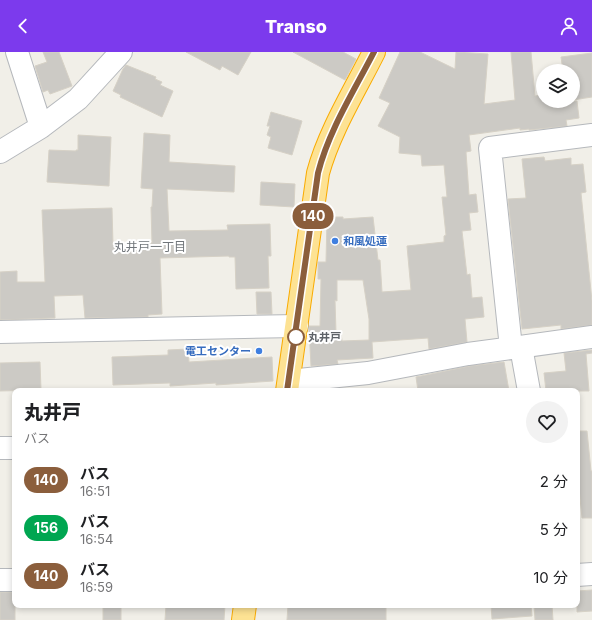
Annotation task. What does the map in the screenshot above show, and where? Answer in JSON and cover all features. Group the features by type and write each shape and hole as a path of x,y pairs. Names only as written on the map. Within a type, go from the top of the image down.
{"highway":[{"path":"288,386 318,173 323,156 374,52"},
{"path":"243,620 245,608"}],"street":[{"path":"16,52 41,127"},
{"path":"0,152 41,127 78,99 121,52"},
{"path":"529,388 516,348 490,148 592,135"},
{"path":"0,332 297,326"},
{"path":"288,386 368,373 468,354 592,337"},
{"path":"0,448 12,448"},
{"path":"580,575 592,574"},
{"path":"0,580 12,580"}],"building":[{"path":"43,52 59,52 72,86 50,94 48,90 43,92 35,66 47,62"},
{"path":"186,52 251,52 238,75 222,66 220,70"},
{"path":"293,52 343,52 356,59 345,80"},
{"path":"400,52 420,52 455,69 456,52 488,54 484,104 515,100 511,52 531,52 536,108 578,108 579,118 566,120 567,126 529,130 520,130 520,128 469,135 471,151 466,152 469,195 476,194 478,212 469,213 471,230 462,231 467,275 470,274 472,298 482,297 484,317 465,319 467,342 429,349 428,338 372,342 373,358 337,360 338,364 311,366 309,326 320,326 321,279 318,279 318,262 326,262 327,217 343,217 343,219 373,217 378,260 380,260 382,292 411,290 407,246 444,242 444,236 446,235 442,197 447,197 444,165 422,166 421,155 399,153 400,137 378,126 390,103 379,98","holes":["337,280 363,280 369,319 369,340 342,341 341,333 336,333 335,300 337,301"]},
{"path":"592,53 592,97 580,99 580,64 562,64 561,57"},
{"path":"126,65 156,77 155,79 162,82 160,85 173,91 162,117 120,97 121,95 113,91"},
{"path":"271,112 302,121 292,155 268,148 271,137 267,135 270,126 267,126"},
{"path":"144,133 170,135 169,162 235,166 234,192 167,189 169,231 228,230 227,225 270,224 271,256 268,256 269,288 236,289 235,257 160,258 162,314 148,315 148,317 85,318 83,295 54,296 55,318 0,320 0,272 17,271 17,282 45,282 42,210 112,208 113,245 152,243 151,207 153,189 141,188"},
{"path":"78,135 111,137 109,186 47,182 49,150 78,150"},
{"path":"544,157 545,161 571,158 571,165 583,164 586,192 581,193 592,301 592,325 561,329 561,325 522,329 508,199 526,198 522,159"},
{"path":"261,182 295,184 294,207 260,205"},
{"path":"256,292 271,292 272,314 257,314"},
{"path":"188,349 189,362 272,357 273,381 216,385 216,383 170,386 170,383 113,385 112,357 168,355 168,350"},
{"path":"592,350 592,353 586,354 589,391 580,391 580,388 546,388 544,373 566,371 564,353"},
{"path":"40,362 41,388 12,388 12,391 0,391 0,363"},
{"path":"504,362 508,388 418,388 416,377 470,366"},
{"path":"580,431 587,431 592,471 592,518 582,518 580,498"},
{"path":"592,590 592,611 577,612 577,608 580,608 580,591"},
{"path":"0,592 12,592 12,608 15,608 15,620 0,620"},
{"path":"103,608 121,608 121,620 103,620"},
{"path":"166,608 225,608 224,620 165,620"},
{"path":"288,608 386,608 386,620 287,620"},
{"path":"491,608 531,608 532,616 492,619"},
{"path":"534,608 552,608 553,620 535,620"}],"bus line":[{"name":"140","path":"287,388 313,217 318,173 332,134 374,52"}],"place":[{"name":"和風処蓮","path":"335,241"},
{"name":"丸井戸","path":"296,337"},
{"name":"電工センター","path":"259,351"}],"district":[{"name":"丸井戸一丁目","path":"150,247"}]}
